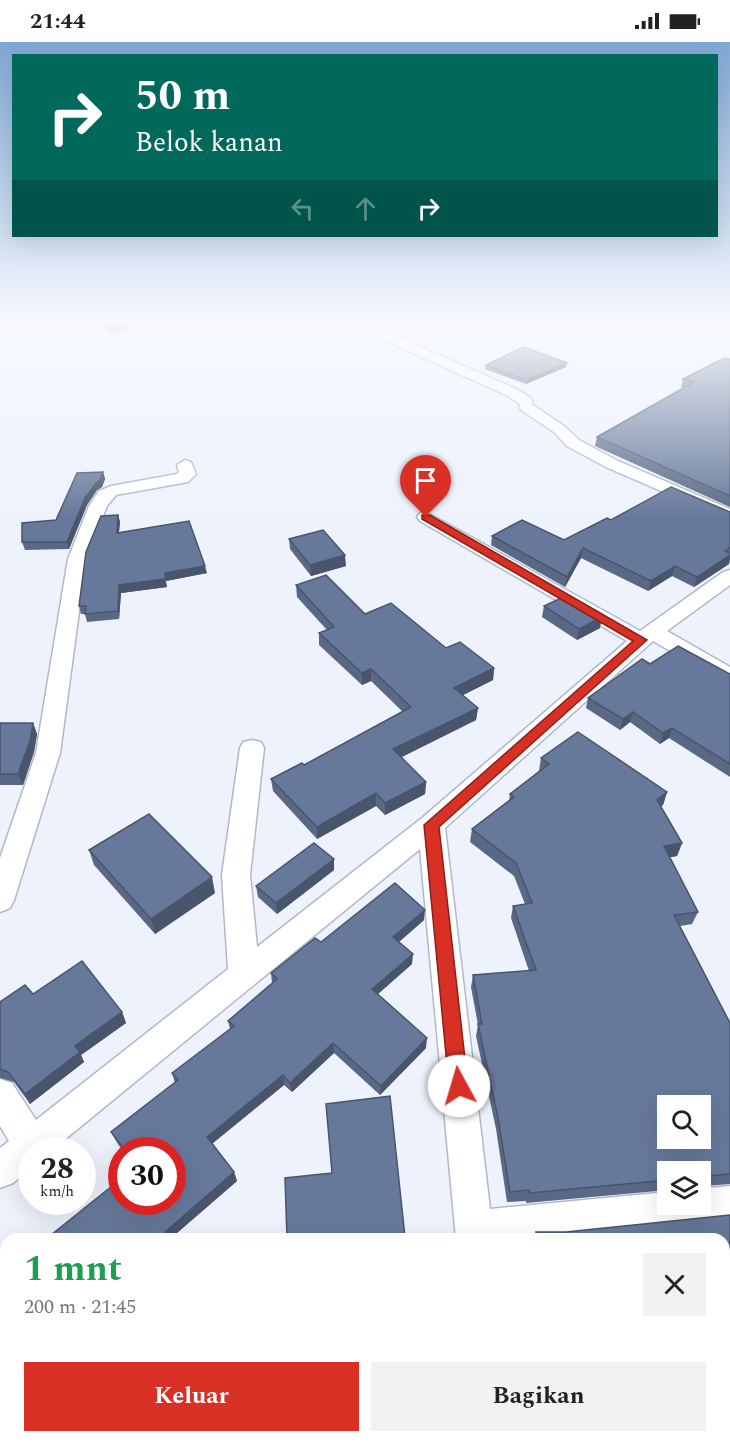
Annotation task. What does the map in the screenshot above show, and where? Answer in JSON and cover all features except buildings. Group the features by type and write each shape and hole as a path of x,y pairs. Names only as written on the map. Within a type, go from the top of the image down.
{"street":[{"path":"498,386 526,401 526,407 532,413 559,429 573,444 612,464 730,516"},
{"path":"0,900 48,753 77,559 92,520 105,495 111,491 186,477 188,474 185,465"},
{"path":"426,517 647,636 730,676"},
{"path":"40,1137 431,825 647,636 730,576"},
{"path":"244,974 236,875 252,748"},
{"path":"431,825 474,1233"},
{"path":"0,1095 27,1137"},
{"path":"0,1170 18,1155"},
{"path":"483,1233 730,1204"}],"route":[{"path":"426,517 641,640 431,825 459,1086"}]}
